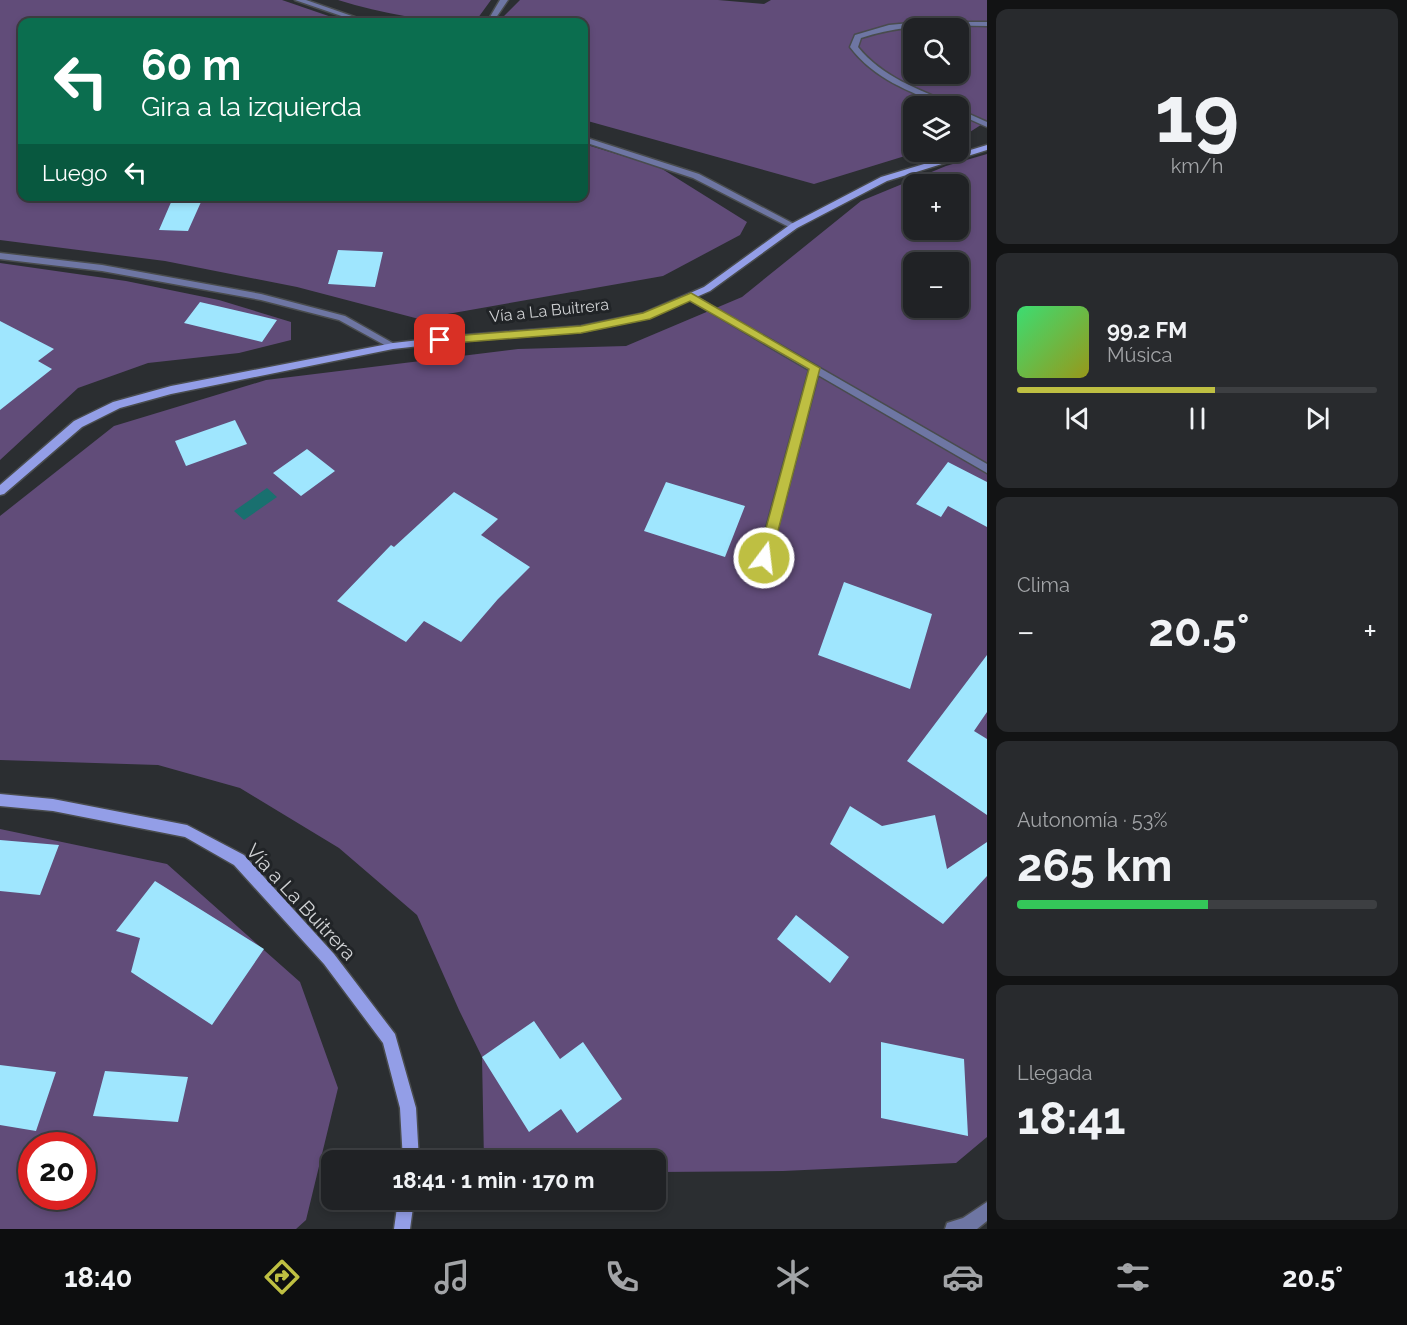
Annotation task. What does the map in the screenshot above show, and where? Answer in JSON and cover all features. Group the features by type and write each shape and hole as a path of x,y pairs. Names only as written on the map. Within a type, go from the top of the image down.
{"street":[{"path":"298,0 353,18"},
{"path":"493,18 504,0"},
{"path":"929,96 886,76 862,60 854,47 858,37 871,32 924,23 987,24"},
{"path":"969,116 987,124"},
{"path":"588,140 696,176 794,226"},
{"name":"Vía a La Buitrera","path":"0,491 78,424 117,405 171,390 393,346 581,329 646,316 707,289 794,226 884,179 987,147"},
{"path":"0,256 102,268 261,297 342,318 393,346"},
{"path":"691,297 987,469"},
{"path":"764,558 815,368"},
{"name":"Vía a La Buitrera","path":"0,800 53,805 187,831 239,860 328,959 390,1039 408,1108 410,1150"},
{"path":"402,1229 405,1210"},
{"path":"953,1229 967,1226 987,1210"}],"shaded area":[{"path":"0,0 282,0 334,18 18,18 18,201 588,201 588,145 659,167 747,222 740,235 663,276 419,319 297,287 165,261 0,240"},
{"path":"338,0 491,0 478,18 420,18"},
{"path":"520,0 718,0 764,4 771,0 987,0 987,121 969,133 969,96 903,96 903,157 814,184 588,121 588,18 502,18"},
{"path":"987,154 987,1137 956,1163 783,1171 666,1172 666,1150 484,1150 482,1057 417,915 339,848 240,788 158,765 0,760 0,516 114,426 266,380 518,349 626,346 742,297 861,201 903,184 903,240 969,240 969,174 927,174 960,162 969,162 969,159"},
{"path":"0,263 126,281 219,300 291,322 291,340 239,353 148,363 78,388 0,460"},
{"path":"0,829 167,864 300,982 338,1088 323,1150 321,1150 306,1220 296,1229 0,1229"}],"water":[{"path":"267,488 277,497 244,520 234,511"}],"building":[{"path":"172,201 201,202 188,231 159,230"},
{"path":"338,250 383,252 375,287 328,284"},
{"path":"200,302 277,320 262,342 184,323"},
{"path":"0,321 54,349 38,361 52,369 0,410"},
{"path":"235,420 247,444 186,466 175,441"},
{"path":"307,449 335,471 301,496 273,473"},
{"path":"948,462 987,482 987,527 948,506 941,517 916,504"},
{"path":"666,482 745,506 725,557 644,531"},
{"path":"454,492 498,519 481,535 530,567 498,599 461,642 424,621 406,642 337,601 391,545 394,547"},
{"path":"844,582 932,614 910,689 818,655"},
{"path":"987,655 987,712 974,731 987,739 987,815 907,761"},
{"path":"850,806 882,826 935,815 947,869 987,842 987,876 943,924 830,844"},
{"path":"0,840 59,845 40,895 0,891"},
{"path":"155,881 264,949 212,1025 131,972 140,938 116,931"},
{"path":"796,915 849,957 830,983 777,939"},
{"path":"534,1021 560,1059 583,1042 622,1099 577,1133 561,1109 529,1132 482,1057"},
{"path":"881,1042 964,1059 968,1136 881,1118"},
{"path":"0,1065 56,1072 36,1131 0,1125"},
{"path":"105,1071 188,1077 178,1122 93,1116"}],"route":[{"path":"440,340 581,329 646,316 691,297 815,368 764,558"}]}
